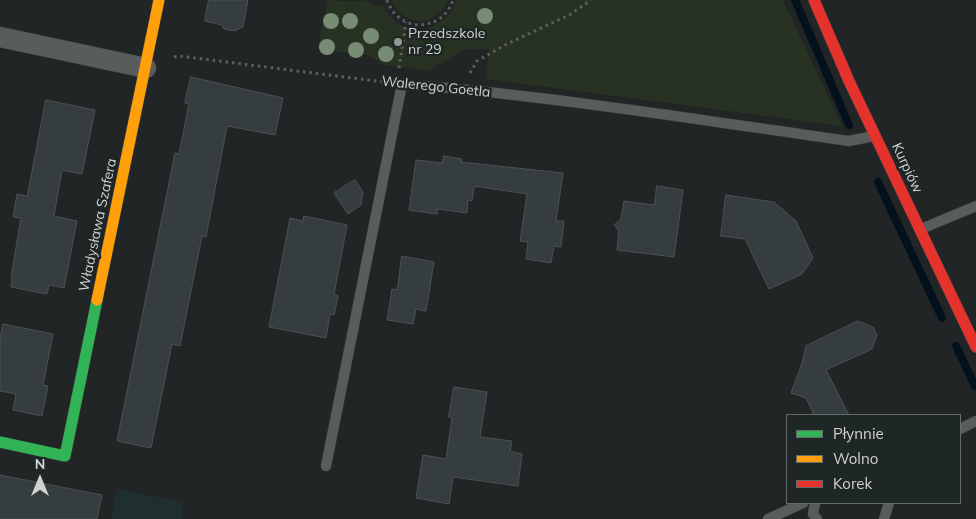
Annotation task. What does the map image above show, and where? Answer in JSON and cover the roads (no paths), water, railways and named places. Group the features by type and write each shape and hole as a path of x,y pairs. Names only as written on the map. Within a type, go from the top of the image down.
{"street":[{"name":"Władysława Szafera","path":"0,442 65,456 159,0"},
{"name":"Kurpiów","path":"814,0 875,136 976,347"},
{"path":"0,37 146,68"}],"lane":[{"name":"Walerego Goetla","path":"326,466 399,84 462,89 606,106 848,141 875,136"},
{"path":"920,230 976,206"},
{"path":"961,428 976,421"},
{"path":"768,519 801,504"},
{"path":"815,504 814,514 817,519"},
{"path":"884,519 889,504"}],"waterway":[{"path":"795,0 849,125"},
{"path":"878,182 942,318"},
{"path":"956,346 975,386"}],"place":[{"name":"Przedszkole nr 29","path":"398,42"}]}
